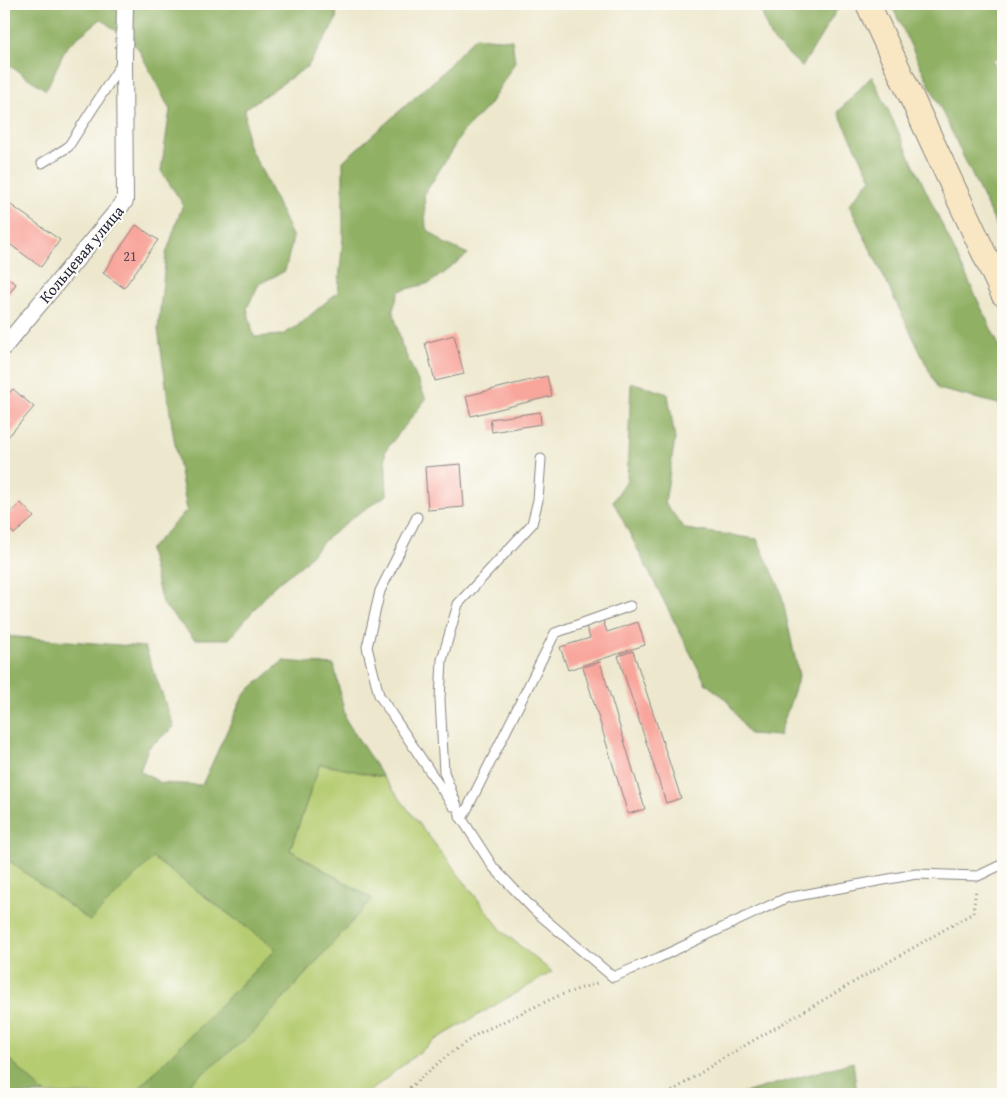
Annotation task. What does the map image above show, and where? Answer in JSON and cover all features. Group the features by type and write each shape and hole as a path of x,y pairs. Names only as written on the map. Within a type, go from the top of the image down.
{"main road":[{"path":"868,4 1003,294"}],"street":[{"name":"Кольцевая улица","path":"4,347 125,202 125,4"}],"lane":[{"path":"42,163 68,147 124,60"},
{"path":"462,819 444,772 440,699 442,660 458,604 532,524 538,500 541,459"},
{"path":"417,517 380,591 368,647 379,695 493,867 534,910 613,977 786,898 916,874 978,876 1003,864"},
{"path":"462,819 555,633 630,606"}],"path":[{"path":"4,735 8,746 4,755"},
{"path":"668,1094 725,1057 973,913 978,876"},
{"path":"402,1094 448,1055 479,1033 558,996 613,977"}],"green space":[{"path":"4,4 337,4 336,20 308,66 245,109 247,143 293,238 285,271 259,284 247,308 254,337 282,335 296,327 338,292 343,238 343,161 437,78 475,37 512,40 515,62 489,105 463,132 424,195 426,228 444,243 468,254 430,283 399,291 393,310 402,346 426,399 385,451 387,495 356,515 324,541 302,565 274,586 229,639 194,639 162,603 149,550 187,510 173,433 158,329 166,254 183,204 161,171 170,110 138,48 101,19 67,46 46,90 4,62"},
{"path":"759,4 835,4 838,8 802,67 770,37"},
{"path":"891,4 1003,4 1003,52 993,62 1003,80 1003,240"},
{"path":"872,76 1003,354 1003,405 938,389 849,205 871,178 838,112"},
{"path":"631,382 668,394 675,439 665,503 685,529 757,539 780,588 799,676 779,736 749,734 726,699 706,684 613,501 627,480"},
{"path":"4,636 145,647 174,727 148,748 140,771 161,783 202,785 244,694 283,661 334,665 346,720 383,777 320,764 290,850 372,899 253,1033 177,1094 133,1094 276,949 153,858 90,921 4,857"},
{"path":"320,763 383,777 503,932 552,972 435,1040 366,1094 177,1094 371,898 290,850"},
{"path":"4,857 90,921 153,858 276,949 133,1094 45,1094 4,1054"},
{"path":"4,1054 45,1094 4,1094"},
{"path":"853,1062 857,1094 740,1094"}],"building":[{"path":"4,200 60,240 41,267 4,240"},
{"path":"136,225 158,240 124,288 103,273"},
{"path":"4,276 16,284 4,301"},
{"path":"454,335 464,374 435,381 425,343"},
{"path":"547,376 552,396 471,416 466,396"},
{"path":"13,389 34,407 6,439 4,437 4,399"},
{"path":"540,412 541,424 492,432 490,419"},
{"path":"461,464 464,507 428,510 425,467"},
{"path":"21,503 34,517 14,534 4,523 4,519"},
{"path":"603,620 607,632 638,622 645,645 568,670 560,647 590,638 586,626"},
{"path":"633,651 681,798 666,803 618,656"},
{"path":"600,662 645,809 628,814 583,667"}]}
